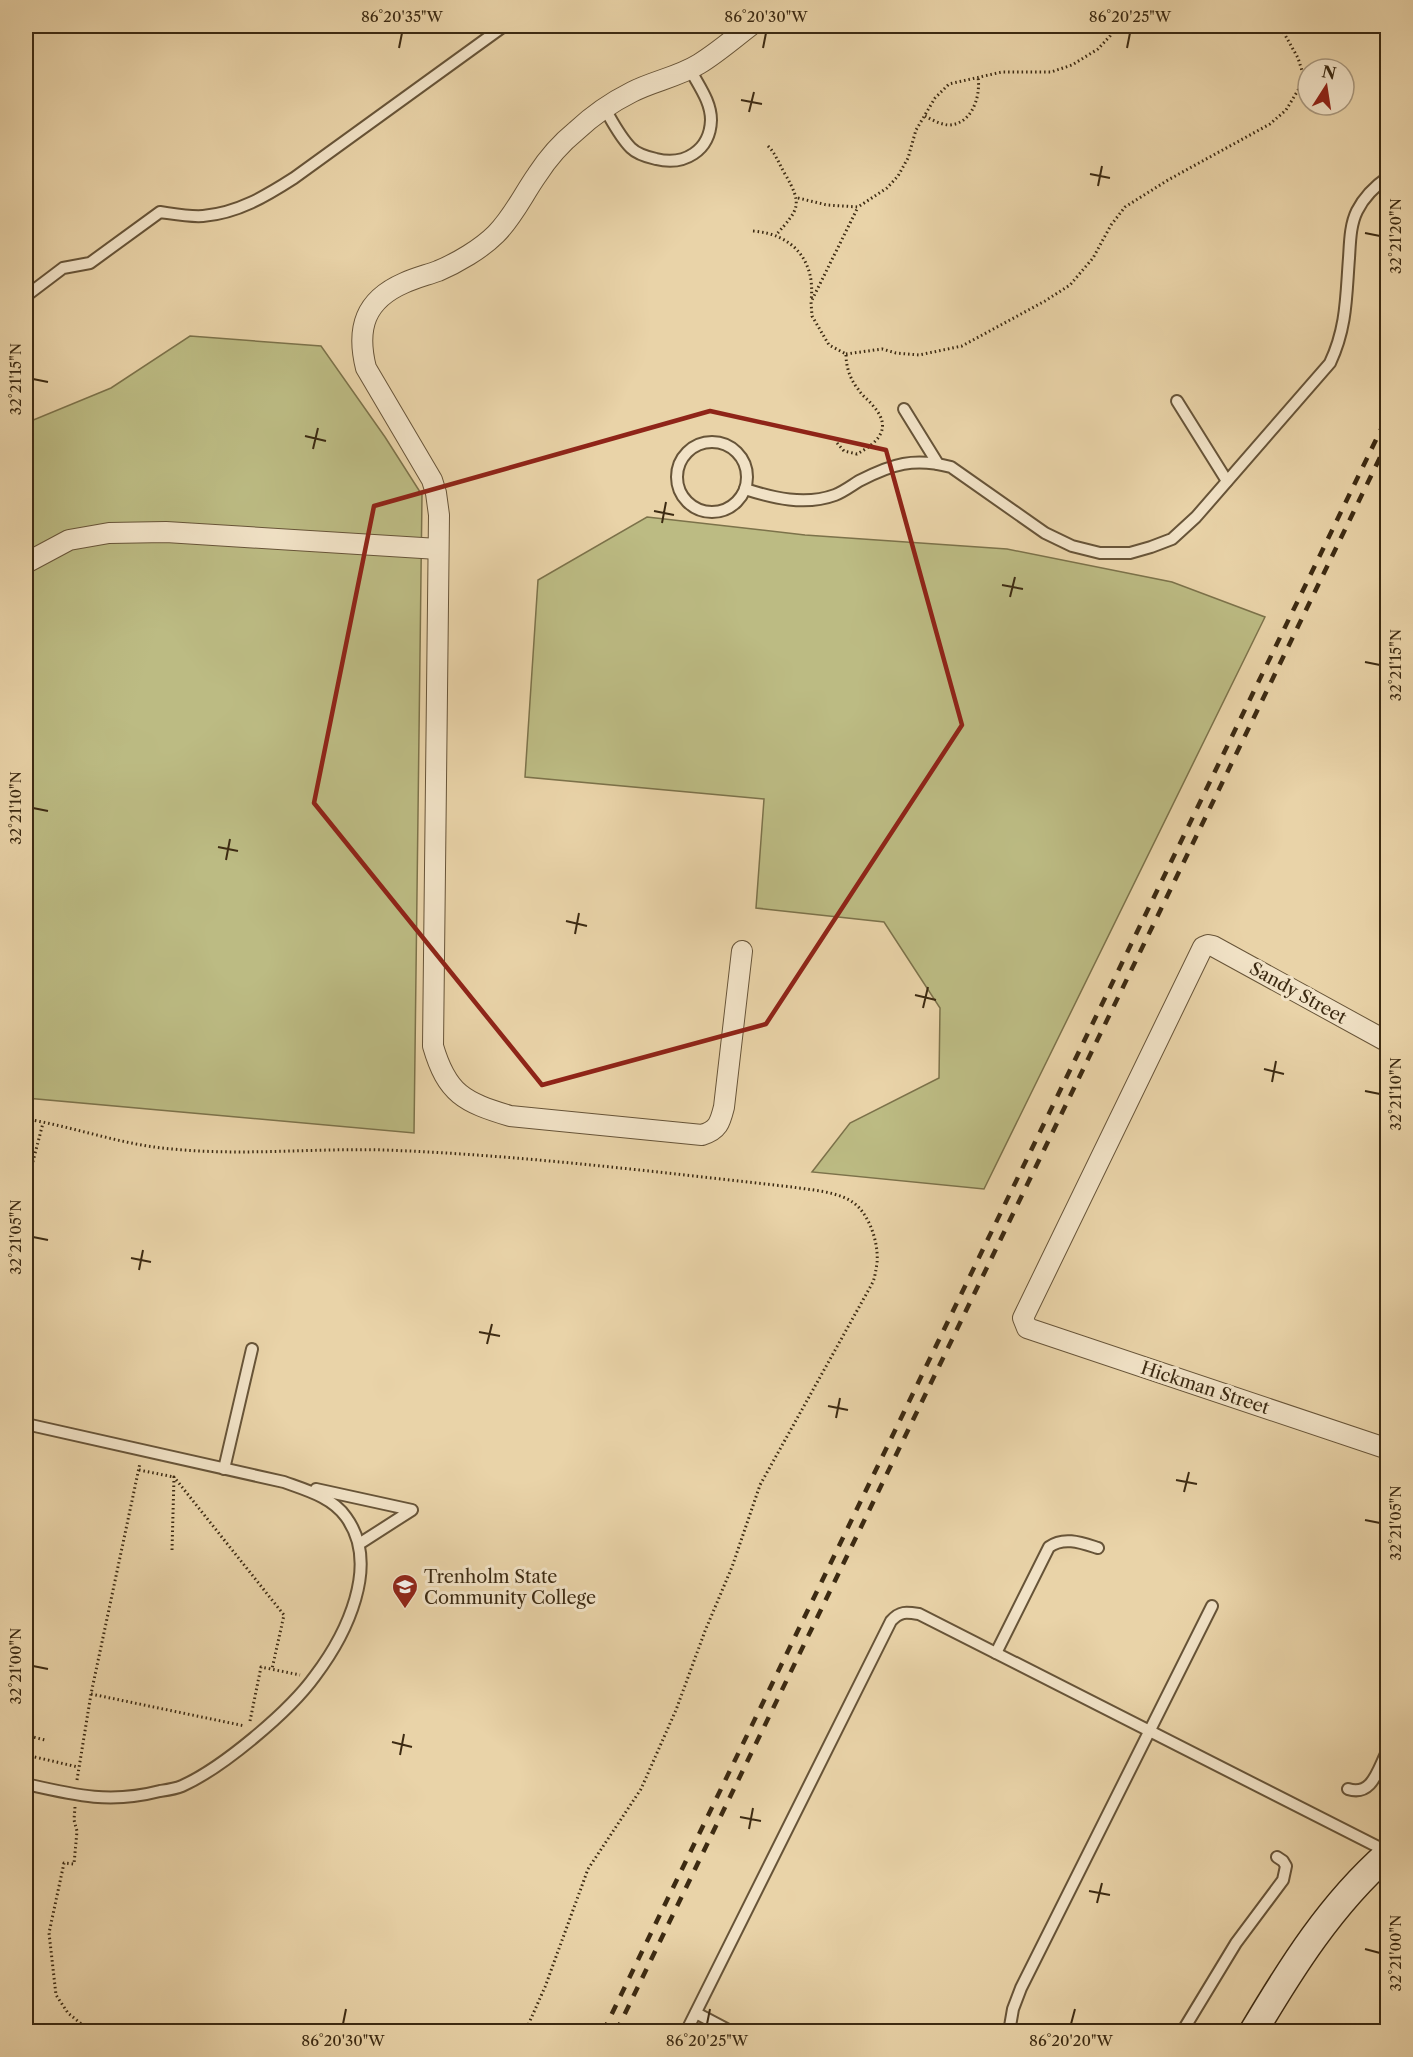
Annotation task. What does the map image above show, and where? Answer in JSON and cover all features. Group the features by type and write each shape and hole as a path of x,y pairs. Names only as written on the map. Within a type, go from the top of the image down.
{"main road":[{"path":"1253,2031 1292,1968 1332,1913 1388,1853"}],"street":[{"path":"742,951 724,1107 720,1121 713,1131 702,1135 510,1116 465,1099 450,1086 440,1068 433,1046 439,515 432,480 366,368 362,350 362,328 372,306 384,293 404,282 440,270 495,235 518,207 536,176 556,149 577,129 604,109 633,92 690,69 750,26"},
{"path":"26,562 69,540 109,533 166,532 438,549"},
{"name":"Sandy Street","path":"1024,1324 1023,1318 1033,1296 1203,947 1213,945 1388,1042"},
{"name":"Hickman Street","path":"1024,1324 1027,1328 1388,1449"}],"lane":[{"path":"26,296 63,268 90,263 160,212 202,216 245,207 264,197 294,178 504,26"},
{"path":"604,109 631,148 646,157 666,162 681,161 693,155 703,146 710,126 709,105 690,69"},
{"path":"745,489 773,498 814,499 835,495 887,467 910,462 938,464 951,467 1045,533 1072,546 1100,553 1130,553 1172,539 1196,517 1330,363 1340,343 1343,326 1351,236 1356,213 1367,195 1388,177"},
{"path":"1177,401 1227,481"},
{"path":"904,410 938,464"},
{"path":"706,442 729,445 744,462 747,473 745,489 734,504 724,510 712,512 701,510 691,505 682,496 677,486 676,474 679,463 685,453 706,442"},
{"path":"224,1468 252,1349"},
{"path":"26,1424 412,1510 359,1544"},
{"path":"26,1785 76,1795 120,1798 181,1786 234,1752 281,1713 314,1677 343,1633 359,1587 361,1566 359,1544 346,1517 321,1496 284,1482"},
{"path":"996,1653 1049,1546 1067,1540 1098,1548"},
{"path":"1009,2031 1013,2009 1021,1988 1212,1606"},
{"path":"686,2031 891,1621 897,1614 906,1612 919,1614 1388,1853"},
{"path":"1348,1789 1356,1792 1365,1790 1371,1784 1388,1750"},
{"path":"1182,2031 1236,1943 1282,1880 1286,1866 1277,1857"},
{"path":"696,2013 732,2031"}],"path":[{"path":"811,302 858,207 887,188 898,176 908,159 916,130 935,98 949,84 1002,72 1051,72 1072,65 1098,49 1110,36 1115,26"},
{"path":"753,231 769,232 783,237 798,250 807,265 812,285 812,316 829,345 846,354 882,349 919,355 962,346 1070,285 1093,258 1111,225 1125,207 1168,180 1270,124 1286,110 1304,77 1298,58 1280,26"},
{"path":"925,116 948,125 959,123 969,115 975,104 980,89 978,77"},
{"path":"768,146 798,198 795,212 776,235"},
{"path":"798,198 827,205 858,207"},
{"path":"837,443 844,451 857,454 872,446 879,439 882,431 879,412 850,377 846,354"},
{"path":"26,1119 134,1143 217,1153 384,1150 626,1168 792,1187 831,1194 851,1202 864,1214 874,1237 878,1262 873,1282 760,1485 732,1567 705,1631 676,1710 641,1789 588,1869 545,1987 525,2031"},
{"path":"26,1188 44,1123"},
{"path":"92,2031 68,2013 56,1995 50,1933 64,1863 74,1864 77,1831 74,1820 78,1767 91,1694 143,1450"},
{"path":"139,1470 174,1477 284,1615 272,1669"},
{"path":"172,1550 174,1477"},
{"path":"91,1694 248,1727 261,1666 314,1677"},
{"path":"45,1740 29,1736 26,1754 78,1767"},
{"path":"26,2026 33,2031"}],"highlighted area":[{"path":"710,411 886,450 962,725 766,1024 542,1085 314,803 374,506"}],"shaded area":[{"path":"190,336 321,346 385,437 422,495 414,1133 26,1098 26,423 111,388"},
{"path":"647,517 805,535 1007,549 1172,582 1265,617 984,1189 812,1172 850,1123 939,1078 940,1008 884,922 756,908 764,799 525,777 538,580"}],"railway":[{"path":"603,2032 1388,415"},
{"path":"616,2032 1388,441"}],"place":[{"name":"Trenholm State Community College","path":"405,1610"}]}
